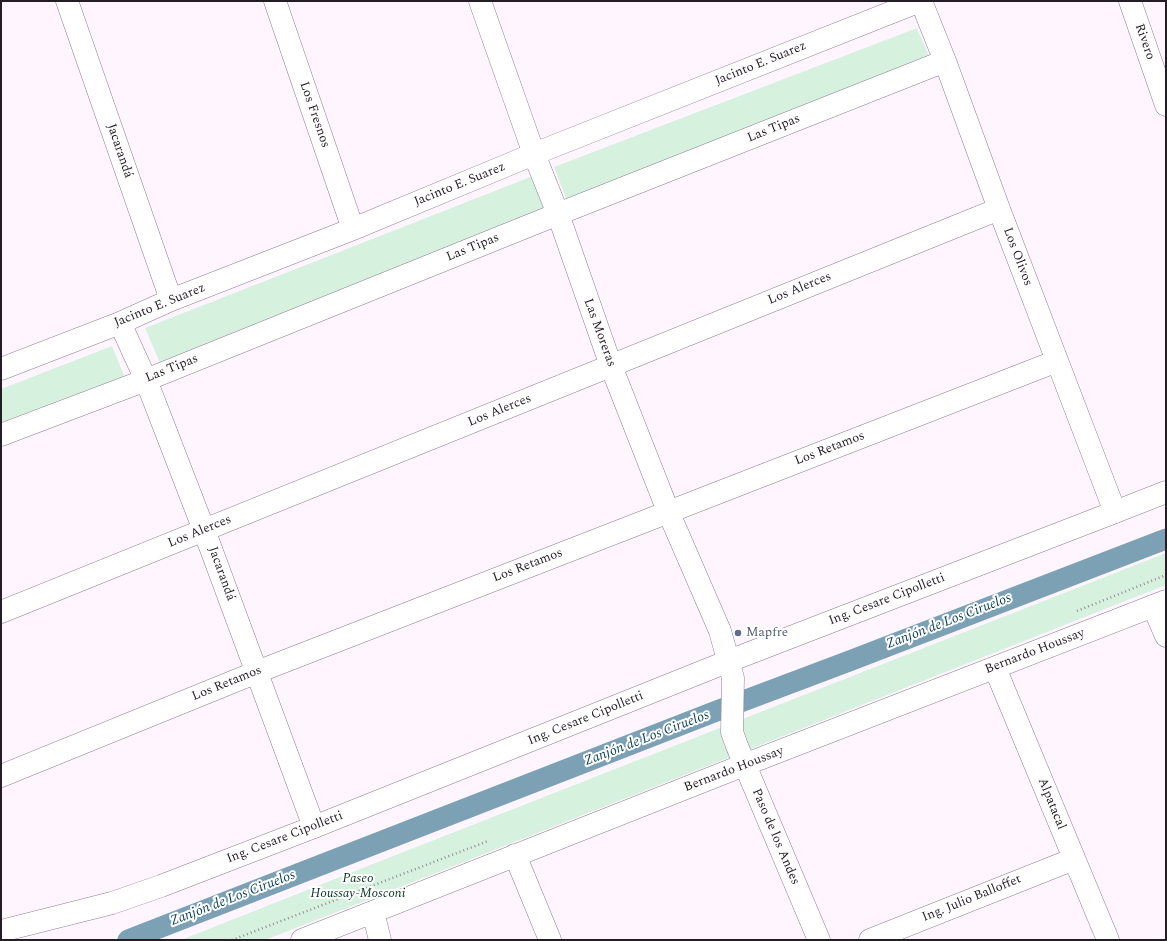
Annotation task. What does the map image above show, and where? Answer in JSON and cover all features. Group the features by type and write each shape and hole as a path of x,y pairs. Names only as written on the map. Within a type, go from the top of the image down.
{"street":[{"name":"Jacarandá","path":"67,1 171,300"},
{"name":"Los Fresnos","path":"275,1 353,229"},
{"name":"Las Moreras","path":"480,1 534,154 558,214 611,366 668,512 720,631 731,670"},
{"name":"Jacinto E. Suarez","path":"1,369 120,323 171,300 353,229 534,154 920,1"},
{"name":"Los Olivos","path":"920,1 945,61 999,209 1115,512"},
{"name":"Rivero","path":"1130,1 1166,105"},
{"name":"Las Tipas","path":"1,435 146,380 558,214 945,61"},
{"name":"Los Alerces","path":"1,612 999,209"},
{"name":"Jacarandá","path":"120,323 146,380 204,530 314,827"},
{"name":"Los Retamos","path":"1,776 257,672 1057,361"},
{"name":"Ing. Cesare Cipolletti","path":"1,931 104,905 161,886 731,670 1166,492"},
{"path":"1159,603 1166,636"},
{"name":"Bernardo Houssay","path":"302,940 1159,603"},
{"name":"Alpatacal","path":"995,668 1108,940"},
{"name":"Paso de los Andes","path":"731,670 732,732 744,766 819,940"},
{"path":"515,855 550,940"},
{"name":"Ing. Julio Balloffet","path":"870,940 1074,859"},
{"path":"373,912 380,940"}],"green space":[{"path":"917,28 932,63 568,203 554,167"},
{"path":"533,176 548,212 161,365 145,328"},
{"path":"112,346 125,378 1,427 1,389"},
{"name":"Paseo Houssay-Mosconi","path":"1166,553 1166,585 365,901 265,940 181,940 355,871"}],"waterway":[{"name":"Zanjón de Los Ciruelos","path":"128,940 714,712 1166,539"}],"place":[{"name":"Mapfre","path":"738,633"}]}
